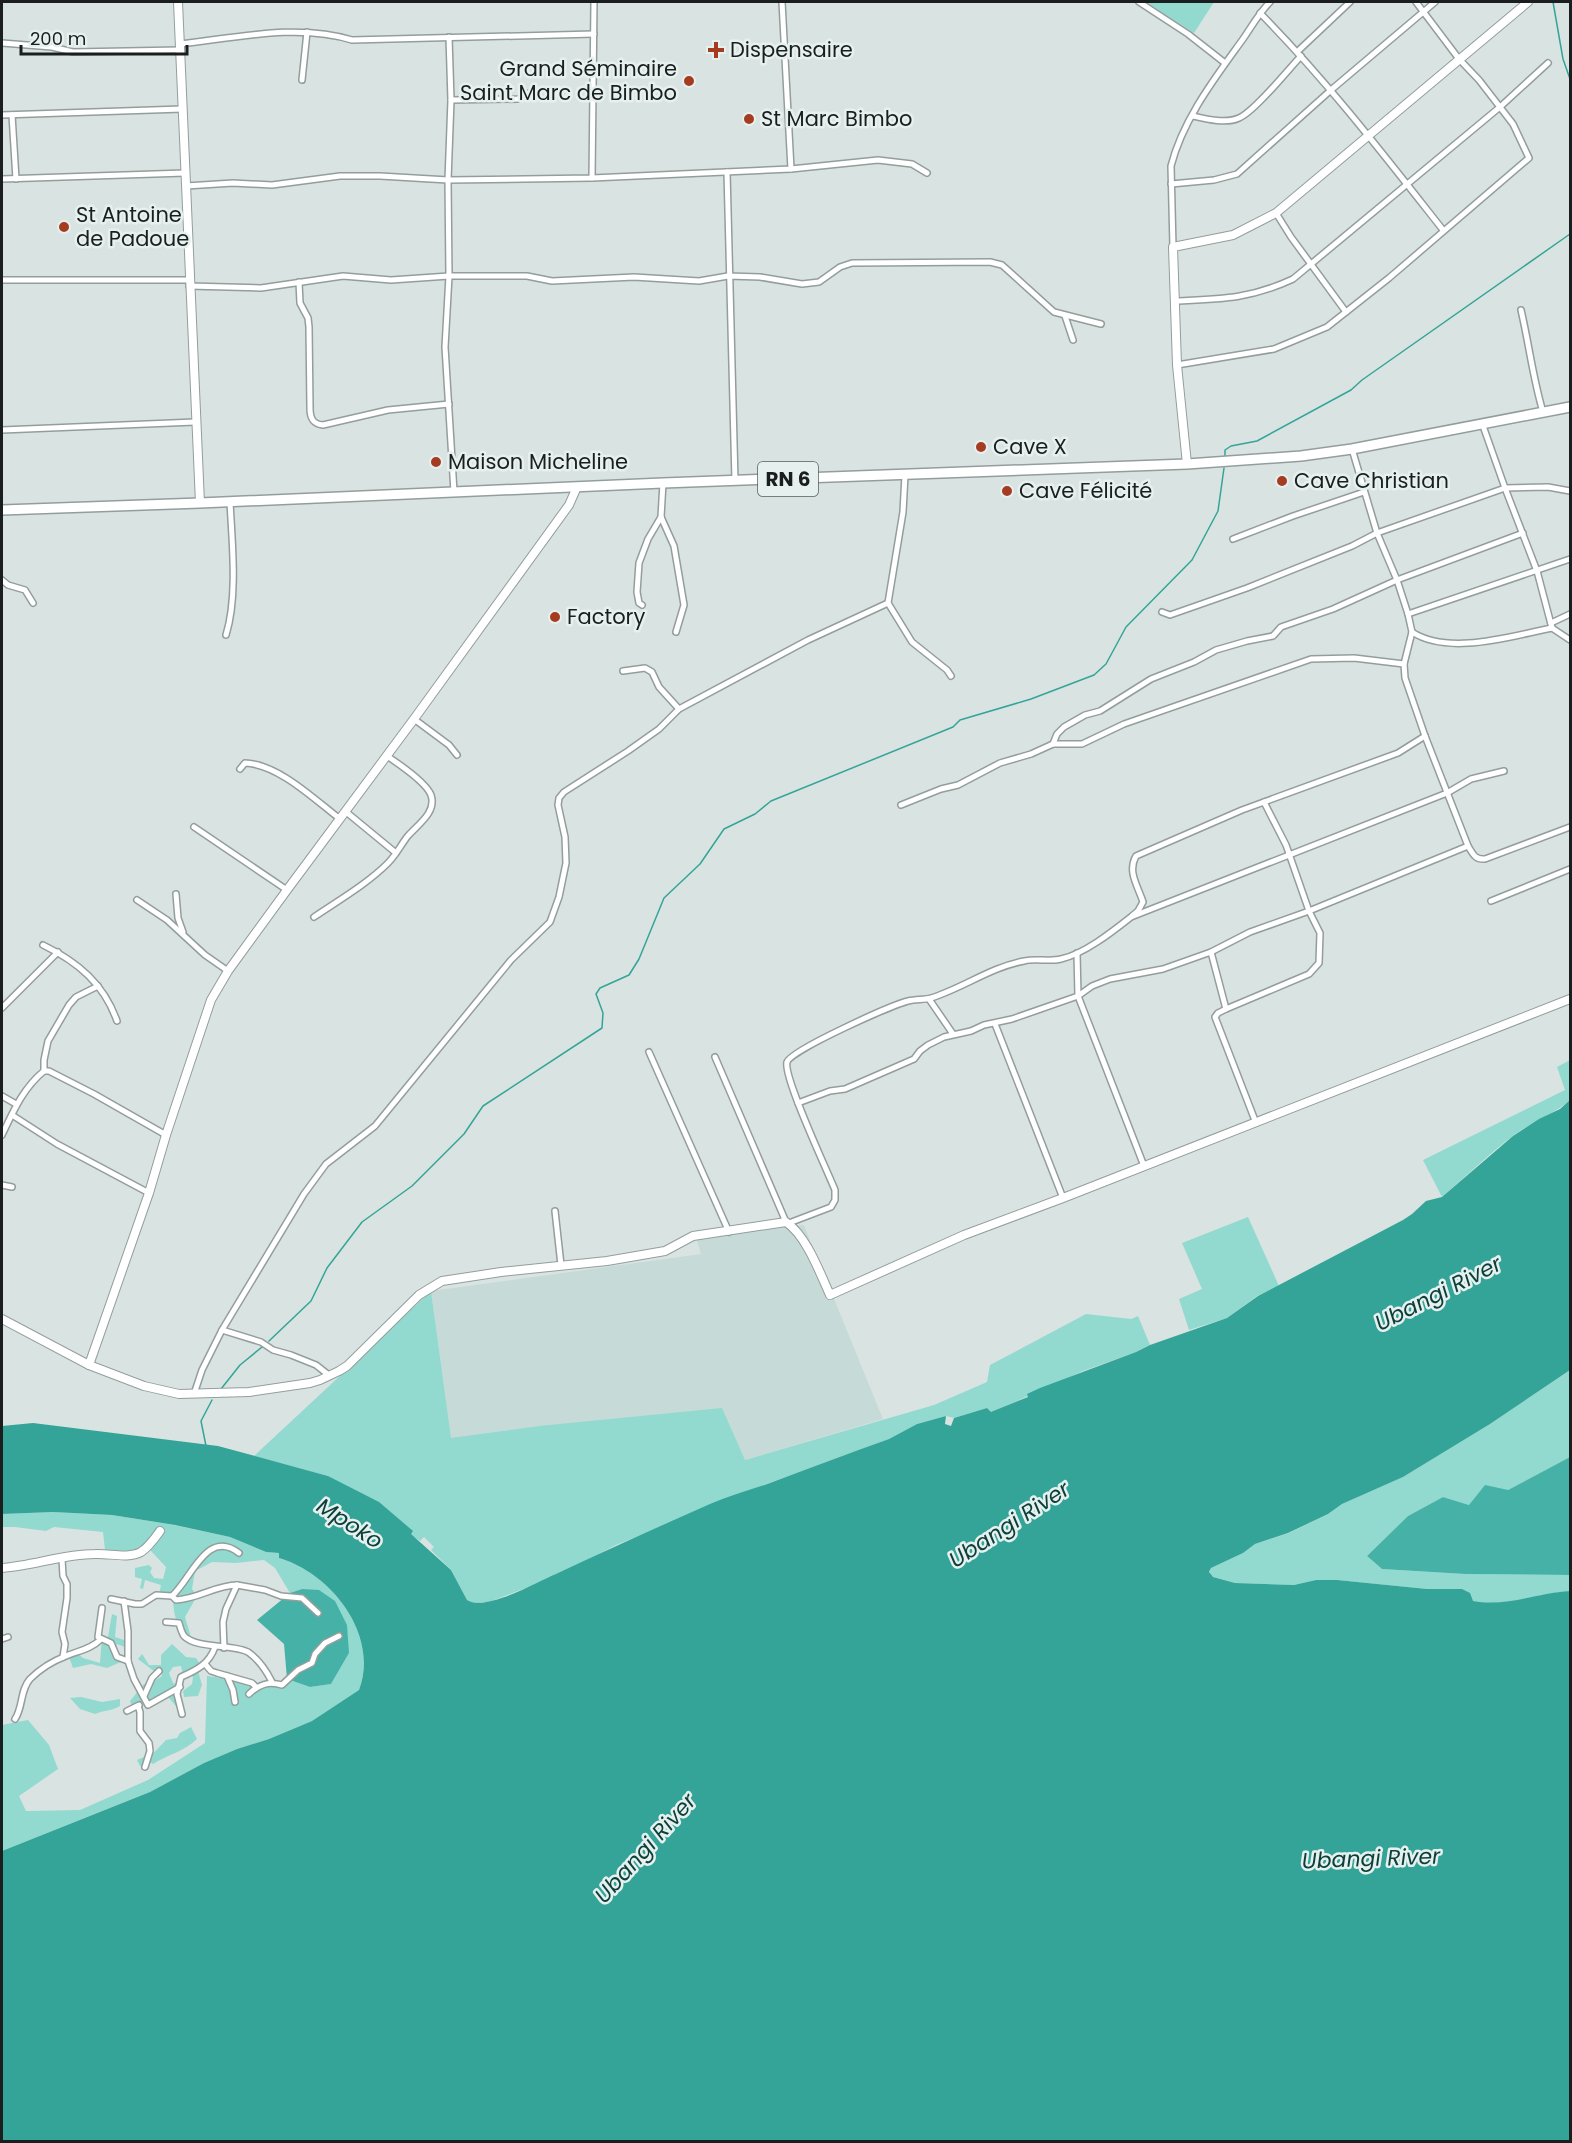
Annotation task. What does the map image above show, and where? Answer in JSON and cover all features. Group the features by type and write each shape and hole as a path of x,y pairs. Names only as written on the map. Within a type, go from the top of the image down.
{"main road":[{"name":"RN 6","path":"2,510 1187,464 1301,456 1352,449 1570,407"}],"street":[{"path":"178,2 200,504"},
{"path":"592,178 594,2"},
{"path":"782,2 791,169"},
{"path":"1139,2 1188,34 1225,63"},
{"path":"1187,464 1177,365 1171,166 1174,153 1208,87 1270,2"},
{"path":"1193,116 1220,120 1237,119 1248,112 1300,53 1350,2"},
{"path":"1177,365 1274,349 1327,327 1389,278 1529,158 1513,124 1479,80 1459,60 1416,2"},
{"path":"1171,184 1214,180 1237,174 1435,2"},
{"path":"1173,247 1233,235 1276,213 1528,2"},
{"path":"1260,13 1300,53 1369,135 1443,230"},
{"path":"1181,25 1188,34"},
{"path":"302,81 307,32"},
{"path":"2,43 52,46 73,52 180,47 260,34 307,32 336,35 352,40 594,34"},
{"path":"449,37 451,100 448,180 449,276 445,347 454,492"},
{"path":"1175,301 1234,299 1264,292 1293,279 1500,107 1548,63"},
{"path":"451,100 518,99 533,91"},
{"path":"2,115 182,109"},
{"path":"12,115 16,179"},
{"path":"186,186 233,183 272,185 340,176 448,180 592,178 791,169 878,160 912,164 927,173"},
{"path":"727,172 735,481"},
{"path":"2,179 185,173"},
{"path":"1276,213 1346,312"},
{"path":"2,280 189,283 261,288 343,276 392,280 449,276 527,276 552,281 634,277 699,280 728,276 760,277 802,284 819,282 840,267 852,263 990,262 1002,265 1046,306 1065,316 1101,324"},
{"path":"299,282 300,303 308,318 310,417 315,422 323,425 388,410 449,404"},
{"path":"1521,310 1543,412"},
{"path":"1065,316 1073,340"},
{"path":"2,430 195,422"},
{"path":"1482,423 1504,488 1537,571 1551,625 1570,640"},
{"path":"1352,449 1377,533 1397,580 1408,614 1412,632 1404,664 1405,678 1468,846 1479,860 1485,859 1570,827"},
{"path":"905,475 903,512 888,603 912,642 947,670 951,676"},
{"path":"642,605 639,603 637,592 639,563 648,539 661,517 663,483"},
{"path":"1162,612 1170,615 1247,588 1352,546 1377,533 1504,488 1526,486 1570,491"},
{"path":"89,1365 149,1193 211,1000 228,971 569,506 577,487"},
{"path":"1233,539 1364,492"},
{"path":"226,635 230,622 233,575 230,502"},
{"path":"661,517 674,546 684,605 676,632"},
{"path":"1053,744 1057,734 1064,727 1085,715 1100,711 1150,679 1194,662 1216,650 1273,636 1281,627 1333,609 1397,580 1523,533"},
{"path":"1408,614 1570,559"},
{"path":"2,580 8,585 25,590 33,603"},
{"path":"194,1394 202,1370 222,1330 280,1230 326,1164 375,1126 511,960 550,922 559,897 566,863 567,847 558,805 559,798 564,792 659,729 679,710 808,640 888,603"},
{"path":"1412,632 1422,639 1467,643 1495,639 1551,625 1570,614"},
{"path":"901,805 941,789 958,785 1000,763 1031,754 1053,744 1082,744 1124,724 1311,659 1354,658 1404,664"},
{"path":"623,671 645,668 652,672 659,687 679,710"},
{"path":"414,719 449,745 457,755"},
{"path":"2,1319 89,1365 144,1386 179,1394 249,1392 310,1383 330,1376 347,1366 418,1295 442,1281 607,1261 665,1251 693,1236 787,1222 831,1207 835,1200 835,1190 798,1103 786,1064 791,1056 807,1046 908,1001 929,999 1002,967 1026,960 1061,959 1077,953 1100,940 1138,911 1143,902 1132,875 1132,863 1136,856 1264,802 1398,753 1425,736"},
{"path":"314,917 359,887 388,863 429,813 432,805 427,788 387,756"},
{"path":"240,770 245,763 254,763 283,776 340,819"},
{"path":"1131,917 1448,794 1472,779 1504,771"},
{"path":"1256,1123 1215,1017 1226,1009 1309,974 1319,963 1320,933 1309,911 1286,845 1264,802"},
{"path":"345,811 396,853"},
{"path":"194,828 287,890"},
{"path":"798,1103 830,1091 845,1089 914,1059 928,1045 953,1034 995,1024 1078,996 1092,986 1110,979 1163,969 1211,952 1250,932 1309,911 1468,846"},
{"path":"1491,901 1570,869"},
{"path":"176,894 178,918 183,934"},
{"path":"137,900 228,971"},
{"path":"43,945 78,964 98,986 112,1007 117,1021"},
{"path":"2,1008 58,952"},
{"path":"1211,952 1226,1009"},
{"path":"1077,953 1078,996 1144,1166"},
{"path":"44,1071 48,1041 69,1005 76,997 98,986"},
{"path":"929,999 953,1034"},
{"path":"715,1057 787,1222 804,1242 830,1295 964,1235 1570,999"},
{"path":"995,1024 1063,1198"},
{"path":"649,1052 729,1232"},
{"path":"2,1135 16,1104 35,1079 44,1071 49,1071 166,1135"},
{"path":"2,1096 16,1104"},
{"path":"12,1115 57,1144 149,1193"},
{"path":"2,1185 12,1187"},
{"path":"555,1210 561,1265"},
{"path":"222,1330 261,1342 273,1350 291,1354 316,1365 330,1376"},
{"path":"2,1568 93,1554 131,1555 140,1553 148,1547 160,1531"},
{"path":"172,1596 200,1559 211,1550 219,1545 227,1545 239,1553"},
{"path":"63,1559 63,1576 67,1584 62,1632 65,1644 63,1658"},
{"path":"224,1648 223,1622 237,1585"},
{"path":"111,1599 142,1604 156,1594 172,1596 176,1600 187,1599 221,1587 237,1585 265,1590 281,1596 302,1598 318,1612"},
{"path":"123,1601 128,1631 128,1661 134,1679 148,1705 180,1687"},
{"path":"100,1640 98,1637 102,1608"},
{"path":"166,1622 179,1623 184,1636 190,1639 215,1647 246,1651 261,1666 272,1682"},
{"path":"249,1694 256,1687 272,1682 282,1684 298,1670 312,1663 315,1654 325,1643 339,1636"},
{"path":"15,1719 28,1681 39,1671 63,1658 94,1646 100,1640"},
{"path":"100,1640 111,1643 117,1657 128,1661"},
{"path":"182,1714 177,1694 180,1677 205,1664 215,1647"},
{"path":"205,1664 211,1671 252,1683 256,1687"},
{"path":"127,1711 138,1706 145,1698 152,1678 159,1671"},
{"path":"227,1676 235,1702"},
{"path":"138,1706 140,1731 149,1743 150,1751 145,1767"}],"shaded area":[{"path":"1146,2 1214,2 1194,33"},
{"path":"1570,1060 1570,1100 1514,1135 1442,1197 1423,1160 1565,1090 1557,1067"},
{"path":"1248,1217 1279,1286 1257,1296 1227,1318 1189,1330 1179,1299 1202,1289 1182,1243"},
{"path":"804,1225 883,1419 745,1460 539,1426 451,1439 431,1291 701,1254 697,1240"},
{"path":"431,1291 451,1438 539,1426 722,1408 745,1460 934,1405 987,1382 990,1365 1086,1314 1131,1319 1138,1316 1150,1345 1083,1371 991,1413 987,1408 954,1418 946,1416 917,1424 889,1439 712,1504 616,1545 531,1586 489,1602 471,1603 467,1600 451,1570 431,1550 434,1547 424,1537 420,1541 410,1534 412,1532 328,1476 254,1456"},
{"path":"1570,1370 1570,1457 1508,1490 1469,1505 1443,1497 1408,1516 1367,1556 1382,1569 1465,1574 1570,1575 1570,1591 1509,1602 1485,1603 1472,1601 1462,1589 1427,1589 1337,1580 1316,1580 1294,1585 1235,1583 1209,1574 1211,1568 1243,1553 1255,1544 1289,1533 1328,1514 1342,1504 1403,1477 1490,1424"},
{"path":"1570,1457 1570,1575 1465,1574 1382,1569 1367,1556 1408,1516 1443,1497 1469,1505 1485,1485 1508,1490"},
{"path":"53,1512 112,1515 174,1525 230,1537 266,1552 279,1553 279,1558 316,1577 333,1592 346,1609 357,1628 363,1648 364,1669 359,1690 312,1721 269,1739 237,1749 204,1763 150,1792 2,1851 2,1725 28,1720 49,1745 58,1769 19,1796 26,1811 80,1810 148,1780 205,1743 207,1676 284,1687 287,1679 310,1687 331,1684 349,1653 302,1589 290,1593 275,1568 264,1560 236,1563 212,1562 195,1571 192,1589 197,1596 185,1617 191,1637 177,1621 173,1599 159,1594 161,1585 145,1580 143,1589 140,1588 142,1579 135,1577 135,1568 149,1565 154,1578 163,1579 166,1567 147,1544 131,1551 105,1550 103,1532 54,1527 46,1531 2,1527 2,1514"},
{"path":"302,1589 319,1590 335,1601 347,1625 349,1653 331,1684 310,1687 287,1679 284,1644 257,1620 290,1593"},
{"path":"112,1614 117,1616 115,1637 127,1641 125,1647 117,1644 114,1656 121,1662 107,1668 91,1664 73,1668 69,1657 78,1654 83,1658 100,1663 102,1636 108,1637"},
{"path":"172,1644 186,1657 196,1658 203,1669 198,1671 202,1685 198,1696 184,1697 183,1691 192,1684 193,1677 190,1674 183,1675 181,1666 173,1667 169,1673 173,1683 178,1685 179,1706 162,1695 148,1703 146,1700 132,1707 130,1701 143,1685 162,1676 161,1670 155,1672 138,1659 142,1654 149,1665 161,1665 161,1655"},
{"path":"81,1697 102,1702 120,1699 120,1706 95,1714 80,1709 70,1698"},
{"path":"191,1727 197,1739 192,1743 153,1764 150,1762 140,1766 137,1760 144,1757 148,1759 166,1740 177,1738 180,1733"}],"water":[{"path":"1570,1100 1570,1370 1490,1424 1403,1477 1342,1504 1328,1514 1288,1533 1255,1544 1243,1553 1211,1568 1209,1572 1213,1577 1235,1583 1294,1585 1316,1580 1337,1580 1427,1589 1462,1589 1470,1593 1473,1601 1486,1602 1510,1601 1570,1591 1570,2141 2,2141 2,1851 150,1792 204,1763 237,1749 269,1739 312,1721 359,1690 364,1669 363,1648 357,1628 346,1609 333,1592 316,1577 279,1558 279,1553 266,1552 230,1537 112,1515 53,1512 2,1514 2,1426 33,1423 218,1446 328,1476 379,1502 413,1531 411,1534 451,1570 467,1600 475,1603 486,1602 524,1589 710,1504 889,1439 917,1424 946,1416 945,1424 951,1426 954,1418 987,1408 991,1412 1028,1397 1027,1394 1040,1388 1227,1318 1258,1296 1403,1220 1426,1201 1442,1197 1513,1136 1560,1109"}],"waterway":[{"path":"1553,2 1563,59 1570,79"},
{"path":"1225,457 1225,450 1231,446 1257,441 1351,390 1570,234"},
{"path":"269,1341 311,1301 327,1268 362,1222 412,1186 464,1134 483,1106 602,1028 603,1013 596,994 600,988 629,975 639,959 664,898 700,864 724,829 755,814 771,801 953,727 960,720 1031,699 1094,675 1106,664 1126,627 1192,560 1218,511 1224,468"},
{"path":"221,1389 240,1365 262,1347"},
{"path":"206,1446 201,1421 212,1400"}],"place":[{"name":"Dispensaire","path":"716,50"},
{"name":"Grand Séminaire Saint Marc de Bimbo","path":"689,81"},
{"name":"St Marc Bimbo","path":"749,119"},
{"name":"St Antoine de Padoue","path":"64,227"},
{"name":"Cave X","path":"981,447"},
{"name":"Maison Micheline","path":"436,462"},
{"name":"Cave Christian","path":"1282,481"},
{"name":"Cave Félicité","path":"1007,491"},
{"name":"Factory","path":"555,617"}],"water label":[{"name":"Ubangi River","path":"1438,1293"},
{"name":"Mpoko","path":"350,1523"},
{"name":"Ubangi River","path":"1009,1524"},
{"name":"Ubangi River","path":"645,1848"},
{"name":"Ubangi River","path":"1371,1858"}]}
